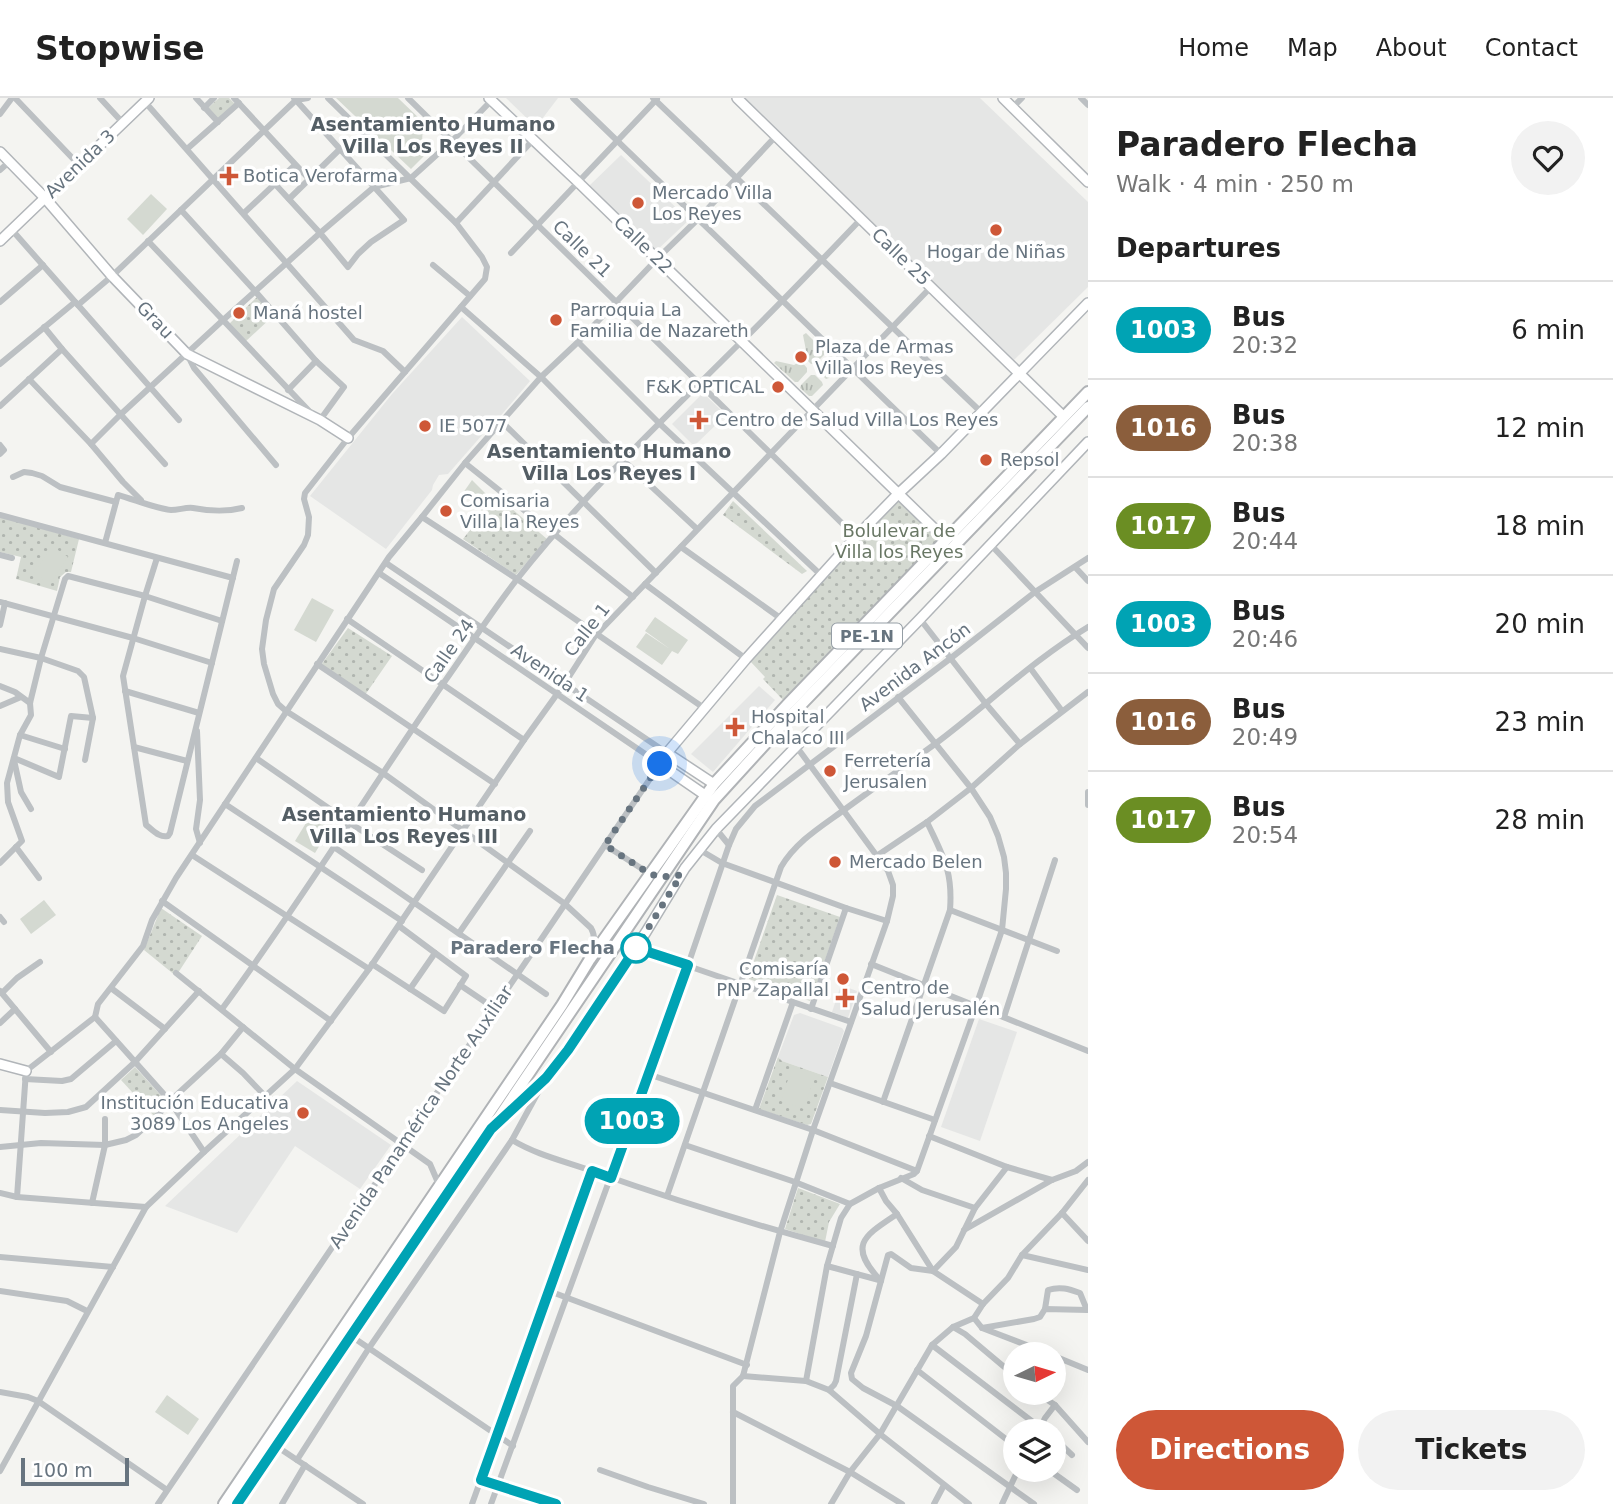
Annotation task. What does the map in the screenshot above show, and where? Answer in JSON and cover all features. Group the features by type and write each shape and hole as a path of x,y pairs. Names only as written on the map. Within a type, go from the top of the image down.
{"highway":[{"name":"PE-1N","path":"237,1504 491,1129 705,795 788,704 1088,392"},
{"name":"PE-1N","path":"224,1504 590,959 722,790 1088,407"},
{"path":"491,1129 546,1078"}],"street":[{"path":"0,114 13,98 79,165"},
{"path":"100,98 123,123"},
{"path":"196,98 218,122"},
{"path":"204,108 214,98"},
{"path":"0,364 112,276 295,99 308,98"},
{"path":"328,98 456,223 487,267 485,279 348,438 306,494 304,499 309,517 308,535 274,589 266,620 262,649 273,694 278,704 286,711 383,773 565,904 594,933 590,959"},
{"name":"Calle 21","path":"408,98 856,537"},
{"path":"573,98 941,454"},
{"name":"Calle 25","path":"737,98 1064,417"},
{"path":"1003,98 1088,182"},
{"path":"1013,107 1022,98"},
{"path":"1081,98 1088,105"},
{"path":"275,184 348,267 371,242 404,220 295,99"},
{"path":"92,444 120,415 320,233 374,187 411,178 452,141 491,99"},
{"name":"Calle 22","path":"491,99 946,540"},
{"path":"510,253 656,99 981,412"},
{"path":"147,100 354,340 383,351 405,372"},
{"name":"Avenida 3","path":"0,241 147,100"},
{"path":"187,149 237,101 309,180"},
{"path":"17,1197 26,1075 96,1017 98,1004 143,946 162,901 386,563 465,463 541,377 698,219 776,136"},
{"path":"456,223 533,140"},
{"path":"289,199 340,149"},
{"name":"Grau","path":"0,152 187,354 317,419 348,438"},
{"path":"0,170 9,162"},
{"path":"244,213 295,165"},
{"path":"148,241 317,419 344,387 316,361 256,290 181,210"},
{"name":"Calle 24","path":"222,1009 321,868 412,728 517,579 553,535 623,460 861,219"},
{"path":"12,230 179,419"},
{"path":"0,302 43,265"},
{"path":"433,265 470,296"},
{"name":"Calle 1","path":"0,1471 146,1207 295,1069 370,967 597,634 931,287"},
{"name":"Avenida Panamérica Norte Auxiliar","path":"158,1504 667,753 746,659 856,537 1088,303"},
{"path":"461,307 541,377 696,529"},
{"path":"44,327 165,464"},
{"path":"578,342 659,423 822,576"},
{"path":"0,406 62,349"},
{"path":"187,354 194,368 276,465"},
{"path":"288,390 316,361"},
{"path":"29,379 143,502"},
{"path":"502,422 656,573"},
{"path":"297,1460 369,1348 512,1140 546,1078 568,1050 699,850 716,829 1088,442"},
{"path":"465,463 633,597"},
{"path":"13,477 24,472 32,473 60,487 116,502"},
{"path":"105,543 118,495 171,510 191,507 214,511 242,508"},
{"path":"0,515 233,578"},
{"path":"422,517 705,708"},
{"path":"991,545 1088,648"},
{"path":"681,547 783,620"},
{"path":"0,555 12,558"},
{"path":"157,558 123,676 146,825 164,837 170,833 237,561"},
{"name":"Avenida Ancón","path":"491,1504 736,829 755,806 808,764 1035,593 1088,558"},
{"name":"Avenida 1","path":"386,563 714,784"},
{"path":"1075,567 1088,582"},
{"name":"Avenida 1","path":"379,573 705,795"},
{"path":"0,863 22,841 8,802 7,783 20,735 31,715 30,704 41,658 65,579 68,576 145,596 222,621"},
{"path":"645,584 746,659"},
{"path":"0,625 3,603 133,638 212,663"},
{"path":"347,619 524,740"},
{"path":"920,619 1020,744"},
{"path":"667,1196 781,867 788,855 797,845 936,744 1088,627"},
{"path":"0,649 41,658 78,671 84,677 93,718 85,760"},
{"path":"317,664 495,784"},
{"path":"1031,669 1062,711"},
{"path":"0,686 30,704"},
{"path":"125,691 199,713"},
{"path":"878,855 971,788 1020,744 1088,692"},
{"path":"0,706 21,697"},
{"path":"806,1381 827,1266 841,1217 849,1204 917,1171 1002,930 1006,889 1004,857 990,817 971,788 898,698"},
{"path":"13,758 59,777 71,716 93,718"},
{"path":"197,722 200,800 196,829 200,842"},
{"path":"20,735 65,749"},
{"path":"733,1504 733,1386 743,1377 747,1365 795,1182 887,921 893,896 888,871 878,855 796,746"},
{"path":"134,747 187,761"},
{"path":"13,758 21,792 31,809"},
{"path":"256,758 422,870"},
{"path":"1088,792 1088,805"},
{"path":"192,855 444,1011 466,976 400,923 225,804"},
{"path":"883,1102 950,910 952,890 946,862 927,822"},
{"path":"716,829 729,845"},
{"path":"459,933 530,831"},
{"path":"605,845 655,876 681,875"},
{"path":"334,846 547,993"},
{"path":"16,847 40,878"},
{"path":"699,850 722,863 887,921"},
{"path":"1004,1017 1055,860"},
{"path":"162,901 331,1021"},
{"path":"811,1009 846,908"},
{"path":"950,910 1057,951"},
{"path":"636,948 851,1022"},
{"path":"410,989 435,953"},
{"path":"40,962 1,992 51,1052"},
{"path":"871,964 1088,1051"},
{"path":"176,973 295,1069 429,1164 439,1185"},
{"path":"460,985 494,1008"},
{"path":"111,988 164,1029"},
{"path":"0,1110 68,1112 86,1107 135,1062 199,990"},
{"path":"755,1111 793,1002"},
{"path":"0,1023 15,1009"},
{"path":"96,1017 170,1101 204,1152"},
{"path":"0,1147 41,1143 105,1145 126,1140 136,1135 220,1054 243,1027"},
{"path":"0,1064 26,1075 62,1082 71,1079 116,1041"},
{"path":"220,1054 265,1096"},
{"path":"648,1074 813,1130 917,1171"},
{"path":"830,1083 935,1120"},
{"path":"92,1203 105,1145 105,1119"},
{"path":"929,1136 1007,1167 1052,1180"},
{"path":"512,1140 533,1152 611,1178 780,1232 833,1246"},
{"path":"685,1145 795,1182 849,1204"},
{"path":"963,1231 1088,1162"},
{"path":"933,1271 956,1247 975,1208 1007,1167"},
{"path":"472,1504 592,1171"},
{"path":"901,1178 922,1190 975,1208"},
{"path":"831,1504 850,1472 880,1434 932,1345 953,1326 974,1318 983,1304 1008,1278 1022,1255 1062,1213 1088,1180"},
{"path":"879,1188 933,1271 983,1304"},
{"path":"0,1193 17,1197 146,1207"},
{"path":"1062,1213 1088,1241"},
{"path":"881,1281 870,1269 862,1247 864,1239 872,1231 897,1214"},
{"path":"933,1271 911,1268 891,1254 888,1255 866,1336 851,1373 852,1379 897,1406 1034,1504"},
{"path":"1022,1255 1088,1270"},
{"path":"0,1257 113,1267"},
{"path":"827,1266 881,1281"},
{"path":"828,1390 836,1381 856,1274"},
{"path":"982,1328 1040,1317 1045,1309 1048,1290 1055,1287 1064,1287 1080,1293 1087,1310 1045,1309"},
{"path":"0,1291 67,1301 87,1311"},
{"path":"549,1291 747,1365"},
{"path":"974,1318 982,1328 1018,1342"},
{"path":"953,1326 1003,1366"},
{"path":"351,1336 513,1447"},
{"path":"932,1345 1027,1419"},
{"path":"1066,1361 1088,1370"},
{"path":"917,1370 1003,1437"},
{"path":"743,1377 806,1381 828,1390 969,1504"},
{"path":"0,1392 38,1401 167,1490"},
{"path":"1047,1419 1055,1405 1088,1442"},
{"path":"733,1412 850,1472 902,1504"},
{"path":"276,1446 363,1504"},
{"path":"1066,1449 1072,1455"},
{"path":"282,1504 305,1465"},
{"path":"600,1470 704,1504"},
{"path":"481,1480 556,1504"},
{"path":"1002,1504 1012,1482"},
{"path":"1065,1482 1077,1490"},
{"path":"934,1504 944,1485"}],"shaded area":[{"path":"506,98 558,98 536,127"},
{"path":"745,98 980,98 1088,202 1088,287 1014,360"},
{"name":"Mercado Villa Los Reyes","path":"621,155 689,220 655,252 588,187"},
{"name":"IE 5077","path":"462,317 530,381 498,419 485,416 483,434 448,474 439,475 432,490 386,549 310,496 392,394"},
{"name":"Centro de Salud Villa Los Reyes","path":"703,393 726,415 694,446 672,424"},
{"name":"Hospital Chalaco III","path":"759,686 775,700 713,772 691,754"},
{"name":"Centro de Salud Jerusalén","path":"841,985 857,991 848,1018 832,1012"},
{"path":"800,1013 844,1031 828,1077 782,1061 778,1057 794,1015"},
{"path":"979,1019 1017,1032 980,1141 941,1127"},
{"name":"Institución Educativa 3089 Los Angeles","path":"297,1081 391,1145 360,1189 295,1146 237,1233 165,1206"}],"green space":[{"path":"219,98 229,98 235,104 217,120 207,109"},
{"path":"336,98 398,98 423,122 422,143 434,146 411,169"},
{"path":"151,194 167,209 143,235 127,219"},
{"path":"257,297 273,316 245,342 229,324"},
{"path":"806,333 826,353 816,363 811,364 808,361 803,335"},
{"path":"830,355 839,367 826,379 818,371 818,367"},
{"path":"776,361 794,365 801,361 807,372 795,382 774,363"},
{"path":"811,375 815,375 823,385 809,396 800,388"},
{"path":"472,480 491,499 482,511 463,493"},
{"path":"497,496 547,539 516,575 463,539"},
{"name":"Bolulevar de Villa los Reyes","path":"896,500 900,500 941,540 784,701 750,661"},
{"path":"733,501 807,571 802,574 723,515"},
{"path":"0,517 79,539 71,572 60,577 57,591 16,579 21,557 0,552"},
{"path":"52,546 68,557 50,584 34,573"},
{"path":"312,598 334,610 316,642 294,630"},
{"path":"655,617 688,640 678,654 672,651 662,665 636,647 646,633 670,649 645,631"},
{"path":"348,628 392,656 365,695 321,665"},
{"path":"314,810 334,822 315,853 295,841"},
{"path":"777,895 840,917 810,1001 749,979"},
{"path":"44,900 56,915 31,934 20,919"},
{"path":"161,908 202,936 176,976 144,950"},
{"path":"778,1057 782,1061 828,1077 811,1124 759,1109"},
{"path":"135,1067 165,1100 165,1105 154,1116 121,1080"},
{"path":"792,1067 815,1074 804,1109 781,1101"},
{"path":"798,1188 840,1204 829,1222 825,1242 785,1229"},
{"path":"167,1395 199,1419 188,1435 155,1412"}],"bus line":[{"name":"1003","path":"237,1504 491,1129 546,1078 568,1050 636,948 688,965 611,1178 592,1171 481,1480 556,1504"}],"place":[{"name":"Botica Verofarma","path":"229,176"},
{"name":"Mercado Villa Los Reyes","path":"638,203"},
{"name":"Hogar de Niñas","path":"996,230"},
{"name":"Maná hostel","path":"239,313"},
{"name":"Parroquia La Familia de Nazareth","path":"556,320"},
{"name":"Plaza de Armas Villa los Reyes","path":"801,357"},
{"name":"F&K OPTICAL","path":"778,387"},
{"name":"Centro de Salud Villa Los Reyes","path":"699,420"},
{"name":"IE 5077","path":"425,426"},
{"name":"Repsol","path":"986,460"},
{"name":"Comisaria Villa la Reyes","path":"446,511"},
{"name":"Hospital Chalaco III","path":"735,727"},
{"name":"Ferretería Jerusalen","path":"830,771"},
{"name":"Mercado Belen","path":"835,862"},
{"name":"Paradero Flecha","path":"636,948"},
{"name":"Comisaría PNP Zapallal","path":"843,979"},
{"name":"Centro de Salud Jerusalén","path":"845,998"},
{"name":"Institución Educativa 3089 Los Angeles","path":"303,1113"}],"district":[{"name":"Asentamiento Humano Villa Los Reyes II","path":"433,135"},
{"name":"Asentamiento Humano Villa Los Reyes I","path":"609,462"},
{"name":"Asentamiento Humano Villa Los Reyes III","path":"404,825"}],"route":[{"path":"636,948 681,875 660,877 650,874 605,845 660,764"}]}
